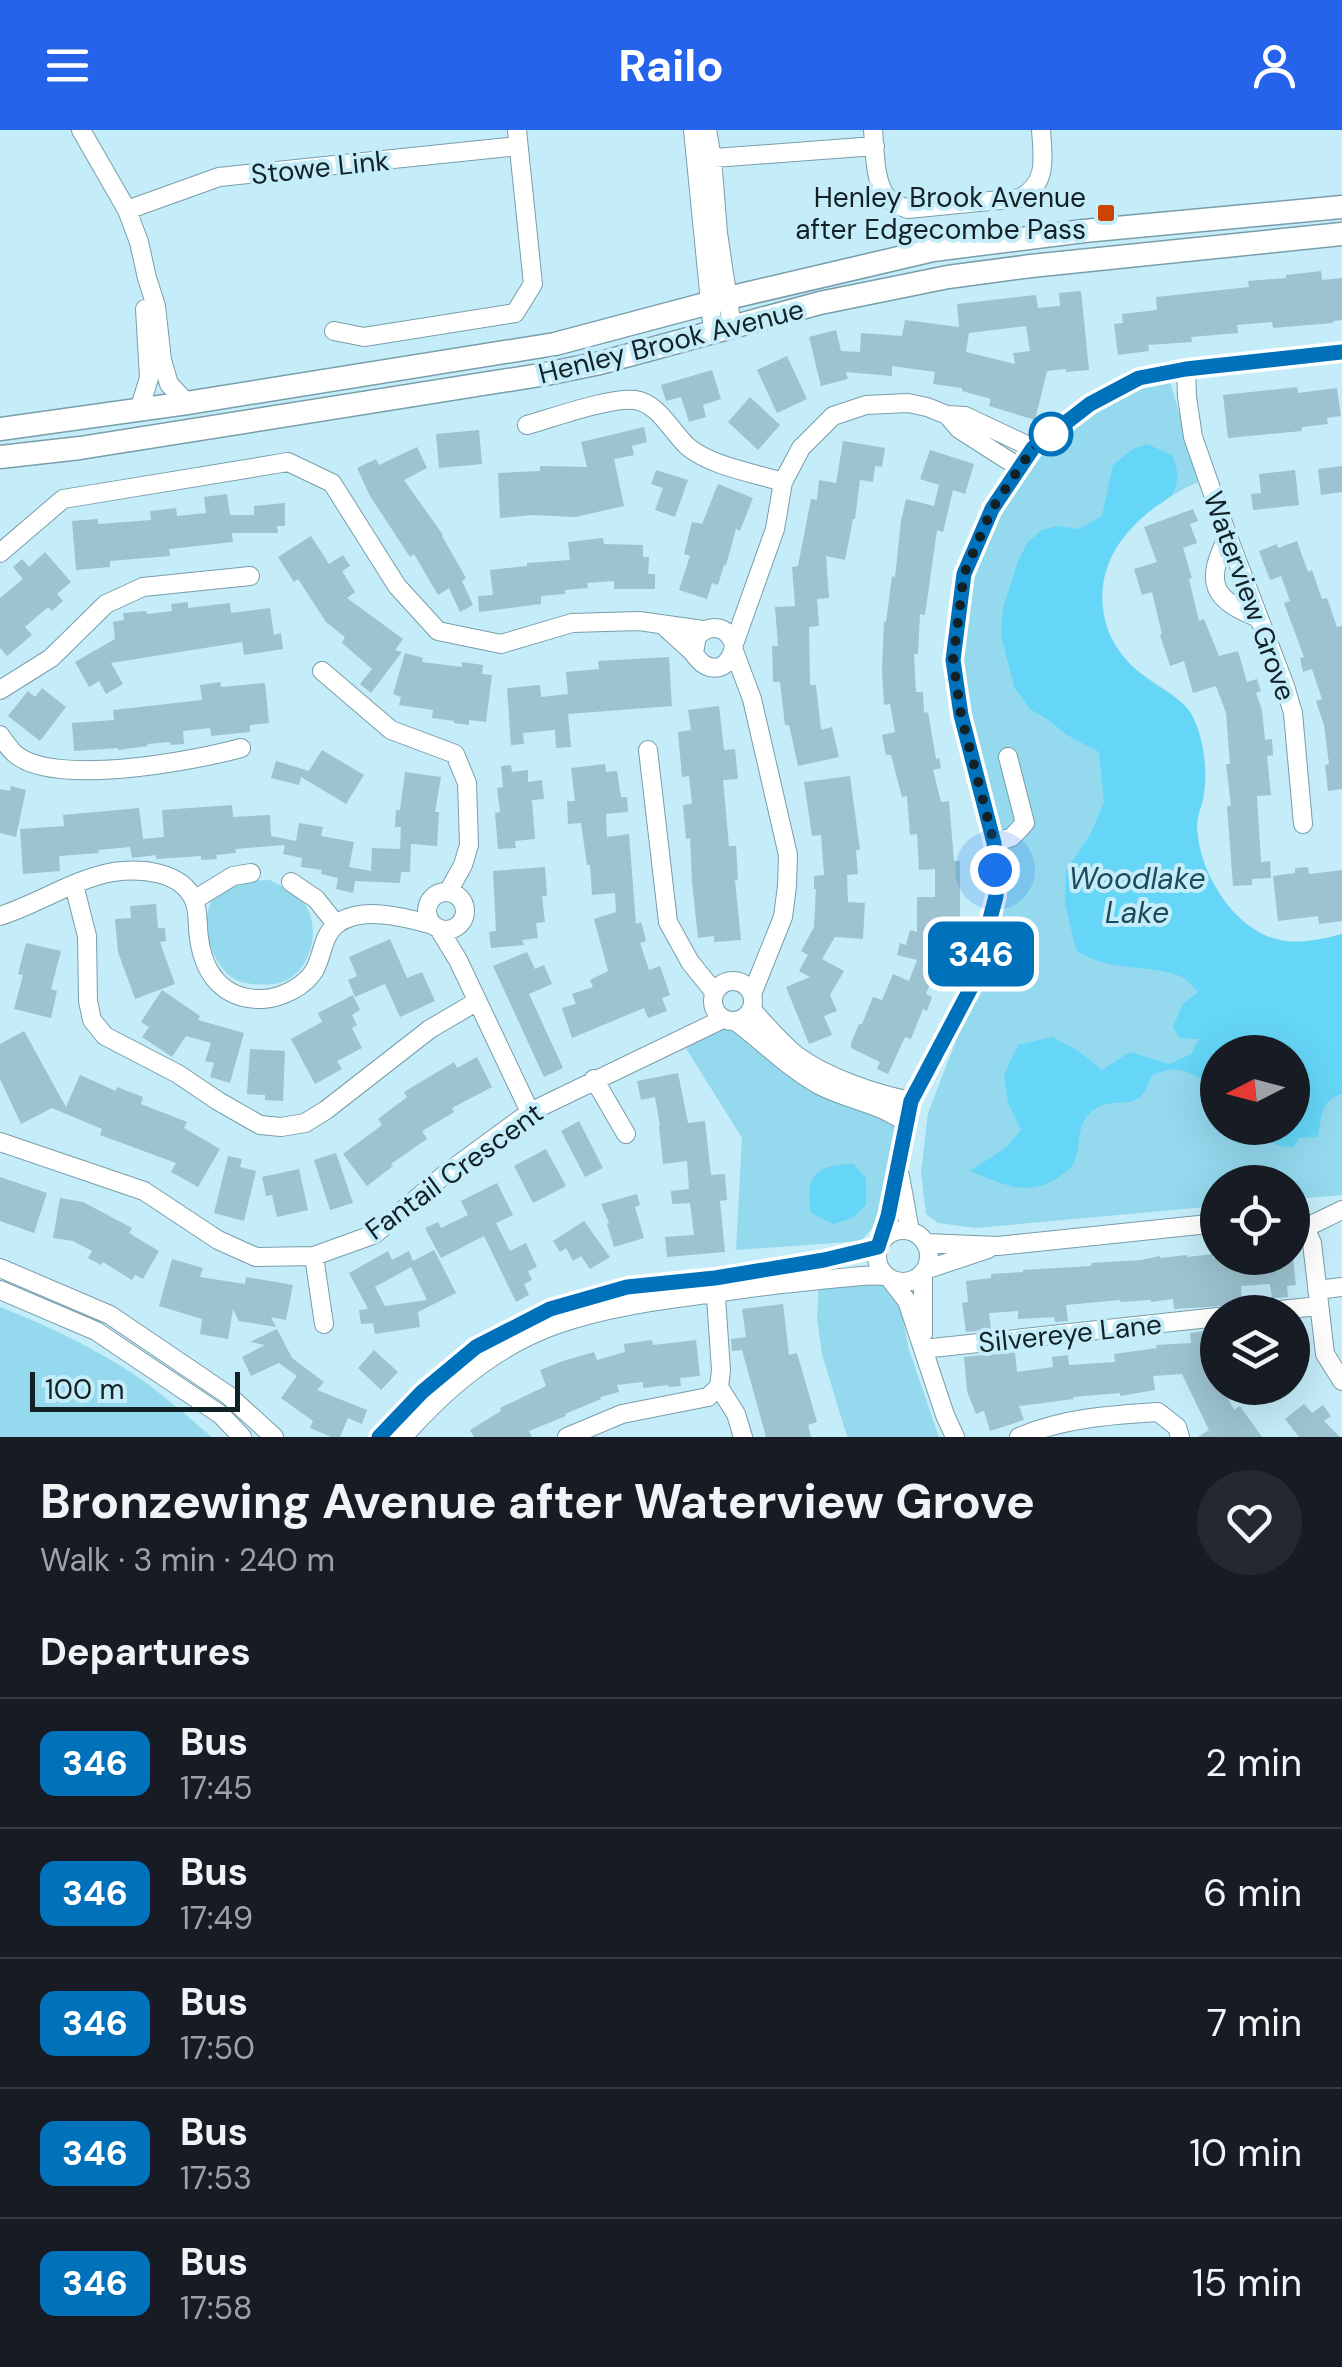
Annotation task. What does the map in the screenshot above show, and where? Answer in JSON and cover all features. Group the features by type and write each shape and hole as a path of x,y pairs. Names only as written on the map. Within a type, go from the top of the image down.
{"main road":[{"name":"Henley Brook Avenue","path":"0,429 555,344 719,300 933,250 1342,207"},
{"name":"Henley Brook Avenue","path":"0,457 80,448 546,374 869,291 948,277 1342,234"}],"street":[{"path":"81,130 127,210 156,306 169,384 187,403"},
{"path":"693,130 704,159"},
{"path":"706,130 704,159 723,330"},
{"path":"704,159 874,138 880,182 886,196 908,209 923,209 1020,198 1032,192 1044,161 1041,130"},
{"path":"334,331 364,337 516,313 533,284 518,138"},
{"name":"Stowe Link","path":"127,210 219,177 518,138"},
{"path":"139,410 150,378 147,278"},
{"path":"955,1437 906,1301 877,1263 911,1101 973,984 996,896 994,843 961,715 953,660 964,574 992,509 1033,448 1090,404 1139,378 1342,352"},
{"name":"Waterview Grove","path":"1186,369 1194,437 1293,713 1303,824"},
{"path":"527,424 636,400 651,407 704,457 783,482"},
{"path":"716,668 724,665 734,648 775,529 783,482 801,448 833,416 866,404 927,406 948,415 964,416 1033,448"},
{"path":"948,415 959,428 1020,468"},
{"path":"0,553 63,499 288,462 332,483 397,586 438,631 501,644 572,624 639,621 728,633 752,699 788,854 782,917 766,959 743,992"},
{"path":"1228,537 1217,558 1216,585 1223,600 1259,618"},
{"path":"0,690 51,658 106,604 143,587 250,576"},
{"path":"694,652 697,636 749,598"},
{"path":"664,626 702,664 716,668 752,699"},
{"path":"322,671 390,730 455,754 467,783 469,845 446,897 427,913 442,928 530,1112"},
{"path":"0,735 15,755 56,770 190,760 242,748"},
{"path":"648,750 668,922 714,996 716,1010 822,1087 890,1111 906,1124"},
{"path":"214,756 232,771"},
{"path":"994,843 1012,837 1025,823 1008,757"},
{"path":"0,916 115,872 142,871 170,877 184,886 194,900 199,942 208,968 221,988 245,998 268,999 296,990 314,972 336,924 356,916 394,914 446,897"},
{"path":"194,900 232,876 250,873"},
{"path":"290,882 316,899 336,924"},
{"path":"74,885 87,936 92,1020 105,1036 178,1074 260,1125 305,1123 430,1029 476,1002"},
{"path":"394,914 442,928 460,924 465,911 446,897"},
{"path":"690,962 743,992 793,1053 808,1063 911,1101"},
{"name":"Fantail Crescent","path":"0,1142 144,1192 218,1240 256,1257 314,1256 375,1234 530,1112 683,1037 729,1020 742,1020 743,992 724,983 683,1037"},
{"path":"594,1079 626,1134"},
{"path":"898,1160 910,1231 925,1243 929,1256 924,1272 923,1349"},
{"path":"1310,1221 1342,1210"},
{"path":"925,1243 998,1246 1200,1225"},
{"path":"403,1437 452,1386 479,1365 555,1325 824,1260 880,1244 894,1232 910,1231"},
{"path":"1310,1240 1325,1354 1342,1381"},
{"path":"379,1437 422,1392 476,1347 550,1309 627,1287 787,1283 881,1275 896,1282 911,1282 924,1272 998,1246"},
{"path":"314,1256 324,1324"},
{"path":"0,1268 110,1316 228,1395 274,1437"},
{"path":"716,1286 719,1388 736,1414 743,1437"},
{"path":"1310,1300 1342,1287"},
{"path":"0,1290 96,1331 221,1416 242,1437"},
{"name":"Silvereye Lane","path":"923,1349 1200,1319"},
{"path":"567,1437 622,1414 708,1397 719,1388"},
{"path":"1019,1437 1045,1426 1099,1415 1158,1412 1177,1427 1180,1437"}],"shaded area":[{"path":"1169,377 1198,482 1160,503 1127,533 1107,570 1104,613 1122,656 1179,700 1195,723 1202,743 1205,775 1197,821 1199,843 1211,879 1222,896 1248,925 1265,935 1296,941 1342,934 1342,1195 1310,1198 1310,1165 1200,1165 1200,1208 976,1228 938,1223 926,1214 921,1173 928,1113 1002,922 1004,842 974,729 961,651 968,581 1005,494 1053,438 1114,395"},
{"path":"270,880 297,895 306,905 311,917 312,944 301,968 291,977 274,984 243,982 228,974 214,954 208,939 207,914 213,895 244,881"},
{"path":"729,1026 899,1119 882,1217 861,1241 736,1250 742,1138 682,1042 712,1028"},
{"path":"874,1273 897,1291 909,1350 939,1437 848,1437 844,1427 822,1354 817,1319 819,1278"},
{"path":"0,1307 61,1333 119,1365 212,1437 0,1437"}],"water":[{"name":"Woodlake Lake","path":"1147,444 1172,455 1177,482 1170,497 1131,529 1109,561 1102,600 1106,626 1126,660 1192,715 1205,765 1197,822 1199,843 1212,880 1234,913 1249,926 1282,941 1342,934 1342,1094 1326,1105 1318,1137 1310,1137 1310,1035 1200,1035 1200,1080 1179,1070 1161,1072 1151,1076 1146,1089 1133,1101 1100,1106 1086,1118 1073,1165 1046,1184 1024,1188 970,1171 1007,1147 1021,1130 1008,1103 1004,1075 1018,1045 1052,1037 1102,1070 1130,1052 1170,1064 1191,1054 1199,1039 1180,1038 1173,1027 1182,1005 1198,992 1185,979 1167,972 1101,962 1076,950 1065,903 1066,871 1091,833 1104,802 1099,752 1030,709 1014,687 1001,635 1003,608 1028,542 1042,530 1057,526 1079,529 1102,516 1113,465 1133,449"},
{"path":"853,1164 866,1178 866,1205 852,1218 833,1224 811,1213 810,1189 816,1175 830,1167"}],"building":[{"path":"1321,271 1322,280 1342,278 1342,320 1273,328 1272,322 1237,325 1238,333 1191,337 1192,342 1148,345 1149,351 1118,355 1114,324 1123,323 1122,314 1157,310 1156,297 1249,287 1248,281"},
{"path":"1081,291 1089,370 1047,371 1035,420 989,406 991,399 962,388 933,384 935,372 892,366 892,376 846,372 848,379 821,386 809,337 836,330 841,351 860,352 861,333 902,336 905,320 959,327 957,304 1036,295 1038,308 1060,306 1059,293","holes":["1026,326 1030,351 1013,353 1015,364 966,352 969,333"]},
{"path":"787,356 807,399 777,413 757,370"},
{"path":"712,370 721,399 703,405 706,417 689,422 681,397 666,401 661,385"},
{"path":"1297,387 1298,393 1337,388 1341,416 1327,418 1328,424 1302,427 1302,431 1228,438 1223,395"},
{"path":"750,397 780,425 758,450 728,422"},
{"path":"644,427 647,442 632,446 634,455 614,459 624,506 575,517 500,518 498,473 540,471 540,466 587,467 581,442"},
{"path":"479,430 482,464 439,468 436,434"},
{"path":"843,441 885,448 882,467 875,466 873,482 860,480 845,560 826,556 829,598 817,599 819,626 809,627 810,685 816,685 821,730 832,727 839,757 798,766 789,725 785,725 780,682 773,682 772,646 778,646 775,607 795,606 792,567 798,566 811,499 817,500 819,480 836,483"},
{"path":"417,447 427,468 404,480 443,535 466,578 462,581 473,605 460,612 449,588 438,595 414,554 410,557 370,496 357,468 376,459 379,465"},
{"path":"930,450 974,464 965,494 953,490 943,532 937,530 925,615 920,614 918,654 914,654 916,692 923,692 924,713 928,712 941,768 933,770 941,802 949,801 954,861 960,861 960,920 956,920 944,967 937,965 926,994 932,997 927,1011 923,1009 911,1039 905,1037 888,1074 877,1069 880,1062 851,1048 851,1043 873,997 882,1000 893,974 909,981 917,960 897,955 900,943 906,945 910,930 917,932 917,897 935,897 935,869 919,870 917,834 910,835 907,796 902,797 882,735 895,732 890,704 884,705 884,621 892,576 895,577 906,499 934,506 939,485 920,479"},
{"path":"1342,466 1342,492 1321,495 1318,469"},
{"path":"656,470 688,480 675,517 655,510 663,488 651,484"},
{"path":"1295,470 1299,505 1253,510 1251,494 1261,493 1259,474"},
{"path":"718,484 753,498 740,531 736,529 718,585 712,583 707,599 679,590 690,556 684,554 692,522 702,524"},
{"path":"227,494 230,515 254,515 254,506 285,503 285,526 277,526 278,533 232,533 233,542 169,549 170,556 110,561 110,567 76,570 72,521 98,519 98,524 151,520 150,511 176,508 177,516 206,513 204,497"},
{"path":"1193,509 1198,521 1190,524 1197,543 1183,548 1199,621 1204,619 1219,656 1238,651 1247,682 1257,679 1265,740 1272,739 1273,755 1267,756 1271,795 1257,796 1261,862 1270,861 1271,878 1252,879 1252,885 1233,886 1226,713 1216,686 1193,693 1184,661 1170,666 1152,592 1142,595 1134,569 1157,562 1144,527"},
{"path":"311,536 329,564 343,555 350,566 342,571 355,592 347,598 403,639 395,650 402,652 371,693 360,684 372,669 342,643 345,637 326,622 298,579 294,582 278,557"},
{"path":"603,538 604,544 643,545 643,557 649,557 648,574 655,574 655,589 614,589 614,581 587,583 588,588 541,596 541,604 479,612 478,596 493,595 490,570 570,560 568,542"},
{"path":"1297,541 1322,599 1327,598 1337,627 1342,626 1342,789 1328,791 1324,725 1316,701 1322,699 1312,669 1303,672 1300,658 1304,657 1284,603 1290,601 1281,576 1270,580 1259,551"},
{"path":"45,552 71,582 57,594 63,601 52,611 48,607 25,627 32,635 7,656 0,648 0,598 23,579 13,567 22,559 29,567"},
{"path":"188,602 188,608 230,603 231,613 270,608 274,635 281,633 283,649 244,655 242,642 111,663 123,684 106,694 99,681 89,687 75,662 115,639 113,622 124,620 123,613 172,611 171,604"},
{"path":"405,653 423,658 422,662 462,667 462,662 483,665 482,674 492,675 486,722 454,723 432,718 433,710 399,705 401,697 393,694"},
{"path":"669,657 672,706 568,714 571,747 556,748 555,730 523,733 524,744 511,745 507,688 540,685 541,697 568,694 566,672 599,669 598,661"},
{"path":"220,682 221,687 265,683 269,723 250,725 250,732 211,736 210,728 183,731 184,744 74,751 72,723 114,720 113,710 202,700 200,685"},
{"path":"42,688 66,707 40,741 8,716 28,691 35,697"},
{"path":"719,706 724,750 735,749 738,779 723,780 729,846 736,846 741,940 714,942 714,936 698,938 690,838 686,839 683,805 692,804 689,776 682,777 678,732 691,730 688,710"},
{"path":"322,750 364,775 346,804 301,777 299,785 271,778 276,761 309,771"},
{"path":"605,764 606,772 617,771 628,812 606,814 607,837 629,834 636,924 641,922 646,941 640,943 649,970 660,966 670,995 662,998 667,1011 648,1018 644,1008 572,1038 562,1008 576,1004 572,994 593,987 590,980 608,971 594,919 616,912 615,893 592,895 581,823 568,824 567,801 575,801 571,768"},
{"path":"511,765 512,772 528,770 528,782 542,780 544,799 532,800 535,839 515,841 516,848 498,849 497,788 503,787 501,766"},
{"path":"405,772 441,777 435,812 439,812 437,846 411,844 410,872 401,872 400,883 355,881 353,893 336,889 338,878 321,874 322,870 301,867 302,858 283,854 285,845 235,849 236,853 201,860 201,856 132,858 130,847 98,850 99,853 59,856 60,871 23,874 20,829 64,826 63,815 139,808 143,839 164,837 162,810 232,805 233,817 270,815 271,836 296,841 299,823 323,827 321,836 354,842 349,867 371,871 372,848 400,849 401,827 395,827 396,810 400,810"},
{"path":"850,776 860,850 856,850 858,874 847,875 848,902 865,903 863,939 835,937 822,959 844,971 830,995 837,1011 824,1016 832,1035 809,1044 786,987 810,977 799,971 808,955 801,951 814,927 814,876 824,875 821,835 812,836 804,782"},
{"path":"11,786 26,790 16,837 0,833 0,789 10,791"},
{"path":"545,867 545,922 536,923 538,938 522,940 524,945 491,948 489,932 496,931 493,871"},
{"path":"1308,867 1309,874 1342,870 1342,921 1319,924 1318,916 1278,921 1273,876"},
{"path":"156,904 158,928 165,928 166,941 160,942 175,984 135,999 118,952 115,919 131,918 130,906"},
{"path":"390,939 407,978 422,972 435,1001 400,1017 385,984 355,997 348,980 357,976 349,957"},
{"path":"26,943 61,951 51,989 57,991 51,1018 14,1009"},
{"path":"527,952 535,969 544,965 552,984 529,994 563,1068 544,1077 493,966"},
{"path":"162,990 200,1016 198,1020 244,1033 230,1083 210,1077 214,1063 205,1061 211,1043 186,1036 172,1057 142,1037 149,1027 141,1022"},
{"path":"353,995 360,1010 352,1015 357,1025 352,1028 362,1048 337,1061 342,1069 315,1084 291,1039 322,1022 318,1013"},
{"path":"24,1031 66,1107 80,1075 116,1091 117,1087 143,1097 141,1104 187,1122 184,1128 220,1149 198,1187 171,1172 176,1163 100,1135 102,1129 52,1108 21,1124 0,1079 0,1044"},
{"path":"250,1049 285,1051 283,1101 247,1094"},
{"path":"477,1057 492,1087 452,1108 454,1112 422,1131 427,1139 367,1186 343,1154 382,1125 378,1119 407,1097 404,1092 454,1062 457,1068"},
{"path":"678,1073 688,1123 705,1121 711,1175 725,1174 727,1200 720,1201 725,1252 667,1257 665,1237 694,1235 690,1203 672,1204 671,1191 689,1189 687,1161 663,1164 655,1097 641,1100 637,1081"},
{"path":"579,1121 603,1168 585,1177 561,1131"},
{"path":"546,1149 566,1186 533,1203 514,1166"},
{"path":"336,1153 353,1203 330,1210 314,1160"},
{"path":"228,1156 242,1159 240,1167 256,1171 244,1221 214,1213"},
{"path":"299,1169 308,1210 277,1217 272,1195 266,1196 262,1177"},
{"path":"0,1177 47,1193 34,1233 0,1221"},
{"path":"497,1183 513,1215 496,1223 510,1251 526,1243 537,1267 528,1271 532,1280 524,1284 529,1295 516,1302 484,1236 441,1258 425,1228 438,1222 441,1228 468,1215 461,1201"},
{"path":"637,1194 640,1205 635,1207 644,1238 614,1247 601,1204"},
{"path":"60,1198 83,1202 132,1228 129,1233 159,1251 143,1279 135,1275 132,1280 103,1262 101,1265 88,1258 92,1251 73,1241 53,1238"},
{"path":"584,1221 610,1257 590,1269 581,1256 573,1261 566,1248 560,1252 553,1241"},
{"path":"434,1250 456,1293 418,1312 420,1327 375,1334 373,1323 361,1324 359,1310 368,1309 349,1273 388,1251 392,1260 409,1251 413,1261","holes":["411,1267 427,1300 385,1306 375,1287"]},
{"path":"1160,1256 1200,1256 1200,1275 1295,1275 1296,1285 1287,1286 1288,1295 1272,1295 1270,1284 1241,1286 1242,1295 1200,1295 1200,1307 1174,1309 1173,1299 1066,1305 1068,1321 1055,1322 1054,1317 1018,1319 1018,1311 989,1313 991,1329 966,1332 962,1303 968,1302 966,1281 1023,1270"},
{"path":"172,1259 203,1268 200,1277 245,1284 246,1277 293,1285 286,1320 271,1317 276,1327 239,1321 233,1309 228,1339 200,1334 202,1319 159,1306"},
{"path":"783,1304 789,1355 797,1353 817,1422 808,1425 811,1437 766,1437 742,1350 732,1351 731,1339 746,1337 742,1309"},
{"path":"277,1329 292,1358 324,1382 317,1390 367,1410 362,1424 348,1418 340,1437 310,1428 313,1421 281,1398 297,1376 279,1363 251,1376 242,1357 265,1345 250,1342"},
{"path":"1200,1332 1200,1405 1232,1405 1234,1410 1240,1406 1262,1437 1198,1437 1209,1430 1182,1374 1153,1376 1155,1390 1019,1406 1024,1420 990,1431 984,1411 976,1414 967,1391 964,1357 1015,1352 1017,1372 1053,1367 1052,1357 1068,1355 1069,1365 1115,1362 1114,1354 1191,1343 1190,1333"},
{"path":"652,1340 653,1345 696,1340 700,1376 680,1378 681,1386 643,1388 643,1382 617,1385 619,1392 529,1431 532,1437 474,1437 470,1430 501,1411 500,1408 546,1386 540,1370 594,1352 597,1360 625,1352 624,1344"},
{"path":"374,1350 398,1372 381,1390 358,1368"},
{"path":"1303,1405 1312,1413 1323,1405 1331,1416 1324,1421 1340,1437 1299,1437 1285,1419"}],"bus line":[{"name":"346","path":"379,1437 422,1392 476,1347 550,1309 627,1287 715,1278 878,1247 911,1101 973,984 996,896 994,843 961,715 953,660 964,574 992,509 1033,448 1090,404 1139,378 1342,352"}],"place":[{"name":"Henley Brook Avenue after Edgecombe Pass","path":"1106,213"}],"route":[{"path":"995,870 994,843 961,715 953,660 960,603 964,574 992,509 1033,448 1062,426 1051,434"}]}
